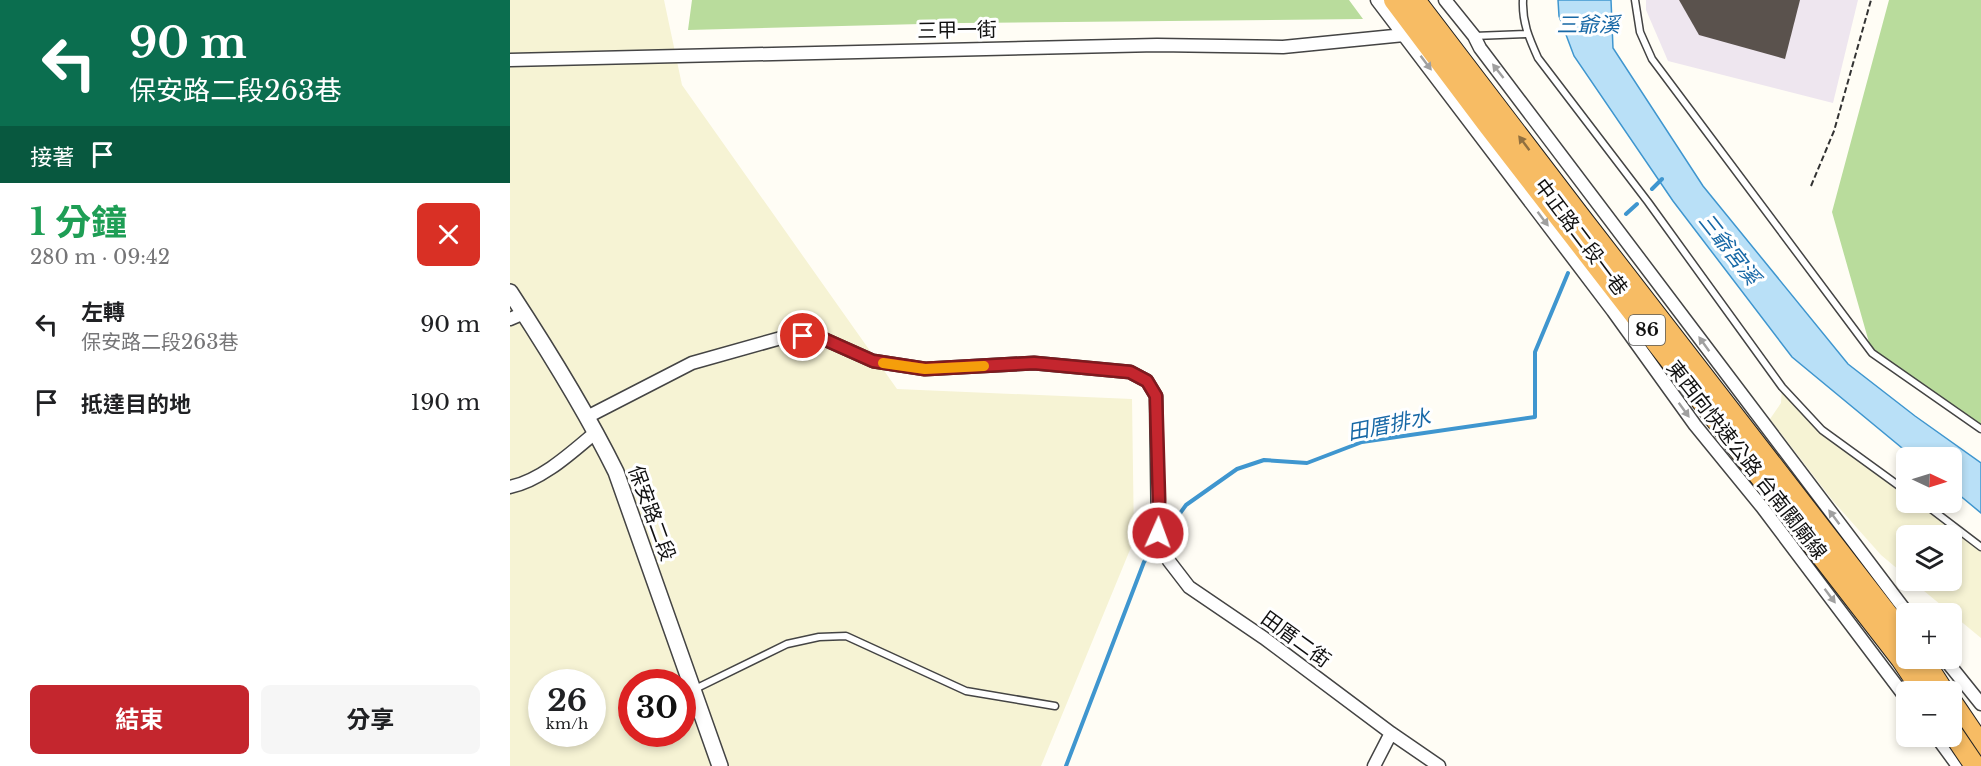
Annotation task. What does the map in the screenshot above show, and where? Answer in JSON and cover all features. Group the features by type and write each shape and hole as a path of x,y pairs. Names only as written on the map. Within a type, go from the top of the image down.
{"highway":[{"name":"東西向快速公路 台南關廟線","path":"1394,0 1916,681"},
{"name":"東西向快速公路 台南關廟線","path":"1415,0 1896,625"},
{"path":"1962,717 1981,745"},
{"path":"1962,747 1975,766"}],"street":[{"name":"中正路二段一巷","path":"1377,0 1613,311 1695,425 1768,516 1896,685"},
{"name":"中正路二段一巷","path":"1444,0 1474,36 1480,48 1614,222 1757,417 1900,603"},
{"name":"三甲一街","path":"510,60 1157,45 1284,47 1404,35"},
{"name":"保安路二段","path":"510,292 517,316 587,417 616,472 685,669"},
{"name":"田厝二街","path":"587,417 692,363 781,338 803,336 826,340 873,361 925,369 1034,363 1130,372 1147,381 1156,396 1159,538 1169,561 1189,587 1264,638 1391,734 1439,766"},
{"path":"510,487 525,483 596,432"},
{"path":"1953,669 1981,705"},
{"name":"保安路二段","path":"696,699 720,766"},
{"path":"1374,766 1391,734"},
{"path":"1944,747 1958,766"},
{"path":"1967,766 1981,750"}],"lane":[{"path":"1523,0 1522,17 1538,58 1648,202 1782,387 1822,430 1896,484"},
{"path":"1635,0 1640,32 1652,59 1872,353 1981,429"},
{"path":"1474,36 1527,34"},
{"path":"1936,513 1981,547"},
{"path":"696,690 788,644 819,637 846,636 966,691 1055,706"}],"path":[{"path":"1811,186 1834,130 1871,0"}],"shaded area":[{"path":"510,0 664,0 682,85 897,389 1132,399 1134,540 1041,766 510,766"},
{"path":"1646,0 1858,0 1833,103 1668,61 1646,10"},
{"path":"1782,387 1822,430 1896,484 1896,513 1935,513 1952,525 1896,525 1896,568 1881,555 1833,501 1770,419 1781,403"},
{"path":"1962,533 1981,547 1981,638 1962,622 1962,603 1939,603 1924,591 1962,591"}],"green space":[{"path":"692,0 1349,0 1363,19 961,23 688,30"},
{"path":"1889,0 1981,0 1981,429 1872,353 1832,212"}],"water":[{"name":"三爺溪","path":"1558,0 1611,0 1613,48 1703,186 1848,364 1959,447 1901,447 1792,357 1673,201 1574,56 1559,16"},
{"name":"三爺溪","path":"1962,449 1981,463 1981,513 1962,497"}],"building":[{"path":"1679,0 1800,0 1785,59 1699,35"}],"waterway":[{"name":"田厝排水","path":"1652,189 1662,179"},
{"name":"田厝排水","path":"1626,214 1637,204"},
{"name":"田厝排水","path":"1163,537 1186,505 1237,469 1264,460 1307,463 1362,442 1535,417 1535,352 1568,273"},
{"name":"田厝排水","path":"1066,766 1144,562 1158,543"}],"slow traffic":[{"path":"883,363 925,369 984,366"}],"route":[{"path":"803,336 826,340 873,361 925,369 1034,363 1130,372 1147,381 1156,396 1158,533"}],"water label":[{"name":"三爺宮溪","path":"1729,249"}]}
